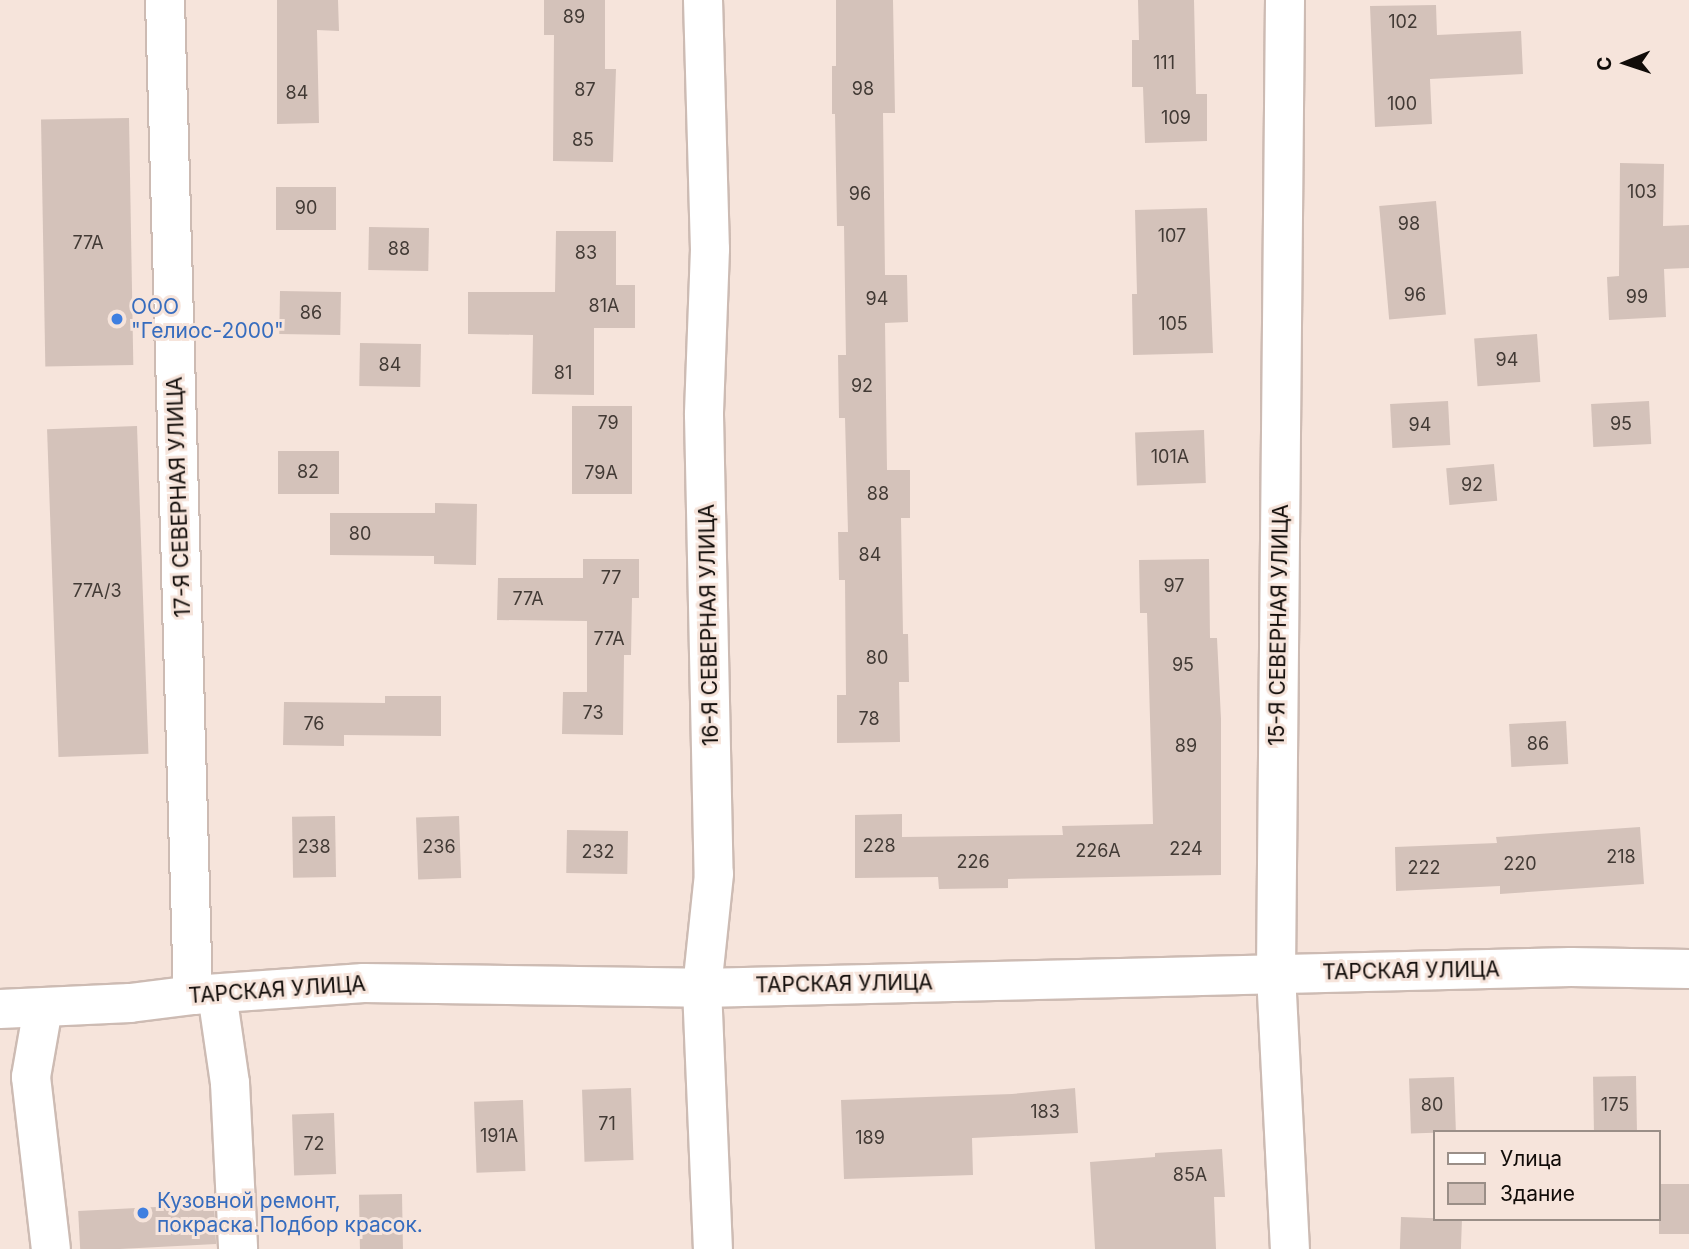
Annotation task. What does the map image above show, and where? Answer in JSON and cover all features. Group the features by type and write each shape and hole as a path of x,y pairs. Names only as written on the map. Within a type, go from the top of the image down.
{"street":[{"name":"17-Я СЕВЕРНАЯ УЛИЦА","path":"165,0 205,994 230,1083 240,1238 238,1249"},
{"name":"16-Я СЕВЕРНАЯ УЛИЦА","path":"703,0 710,249 704,429 715,874 702,988 713,1249"},
{"name":"15-Я СЕВЕРНАЯ УЛИЦА","path":"1285,0 1276,974 1290,1249"},
{"name":"ТАРСКАЯ УЛИЦА","path":"0,1009 130,1003 205,994 364,983 702,988 1572,967 1689,969"},
{"path":"43,1008 31,1077 51,1249"}],"building":[{"path":"277,0 338,0 339,31 317,30 319,123 277,124"},
{"path":"544,0 605,0 605,69 616,69 613,162 553,161 554,35 544,35"},
{"path":"836,0 893,0 895,113 883,113 885,275 907,275 908,322 885,323 887,470 910,470 910,518 901,518 903,634 908,634 909,682 899,682 900,742 837,743 837,695 846,695 845,580 839,580 838,532 848,532 845,418 839,418 838,355 846,355 844,226 837,226 835,114 832,114 832,66 836,66"},
{"path":"1138,0 1194,0 1196,94 1207,94 1207,141 1145,143 1143,87 1132,87 1132,40 1139,40"},
{"path":"1436,5 1437,35 1521,31 1523,74 1430,79 1432,124 1375,127 1370,6"},
{"path":"129,118 133,365 45,366 41,120"},
{"path":"1620,163 1664,164 1663,226 1689,225 1689,268 1664,269 1666,317 1609,320 1607,277 1619,276"},
{"path":"276,187 336,187 336,230 276,230"},
{"path":"1436,201 1446,315 1389,320 1379,206"},
{"path":"1207,208 1213,353 1133,355 1132,294 1137,294 1135,210"},
{"path":"369,227 429,228 428,271 368,270"},
{"path":"556,231 616,231 616,285 635,285 635,328 594,328 594,395 532,394 533,335 468,334 468,292 555,292"},
{"path":"280,291 341,292 340,335 279,334"},
{"path":"1537,334 1540,382 1478,386 1474,338"},
{"path":"360,343 421,344 420,387 359,386"},
{"path":"1448,401 1450,445 1392,448 1390,404"},
{"path":"1649,401 1651,444 1593,447 1591,404"},
{"path":"572,406 632,406 632,494 572,494"},
{"path":"137,426 148,754 59,757 47,429"},
{"path":"1204,430 1206,483 1137,485 1135,432"},
{"path":"278,451 339,451 339,494 278,494"},
{"path":"1494,464 1497,501 1449,505 1446,468"},
{"path":"435,503 477,504 476,565 434,564 434,556 330,555 330,513 435,513"},
{"path":"583,559 639,559 639,598 632,598 631,655 624,655 623,735 562,734 563,692 587,692 587,621 497,620 498,578 583,578"},
{"path":"1209,559 1210,638 1217,638 1221,719 1221,875 1008,879 1008,888 939,889 938,877 855,878 855,815 902,814 902,837 1063,835 1062,826 1153,824 1147,613 1140,613 1139,560"},
{"path":"385,696 441,696 441,736 344,735 344,746 283,745 284,702 385,703"},
{"path":"1566,721 1568,764 1511,767 1509,724"},
{"path":"335,816 336,877 293,878 292,817"},
{"path":"459,816 461,878 418,879 416,818"},
{"path":"1640,827 1644,884 1500,894 1500,886 1396,891 1395,847 1497,843 1496,837"},
{"path":"567,830 628,831 627,874 566,873"},
{"path":"1636,1076 1637,1130 1594,1130 1593,1077"},
{"path":"1454,1077 1456,1130 1411,1134 1409,1079"},
{"path":"631,1088 634,1160 585,1162 582,1090"},
{"path":"1075,1088 1078,1133 972,1138 973,1175 844,1179 841,1100 1012,1094"},
{"path":"523,1100 525,1171 477,1173 474,1102"},
{"path":"334,1113 336,1174 294,1175 292,1114"},
{"path":"1222,1149 1225,1197 1214,1197 1216,1249 1095,1249 1090,1162 1155,1157 1155,1153"},
{"path":"1661,1184 1689,1184 1689,1234 1659,1234"},
{"path":"402,1194 403,1249 360,1249 359,1195"},
{"path":"214,1204 216,1244 80,1249 78,1211"},
{"path":"1401,1217 1462,1221 1461,1249 1400,1249"}],"place":[{"name":"ООО \"Гелиос-2000\"","path":"117,319"},
{"name":"Кузовной ремонт, покраска.Подбор красок.","path":"143,1213"}]}
